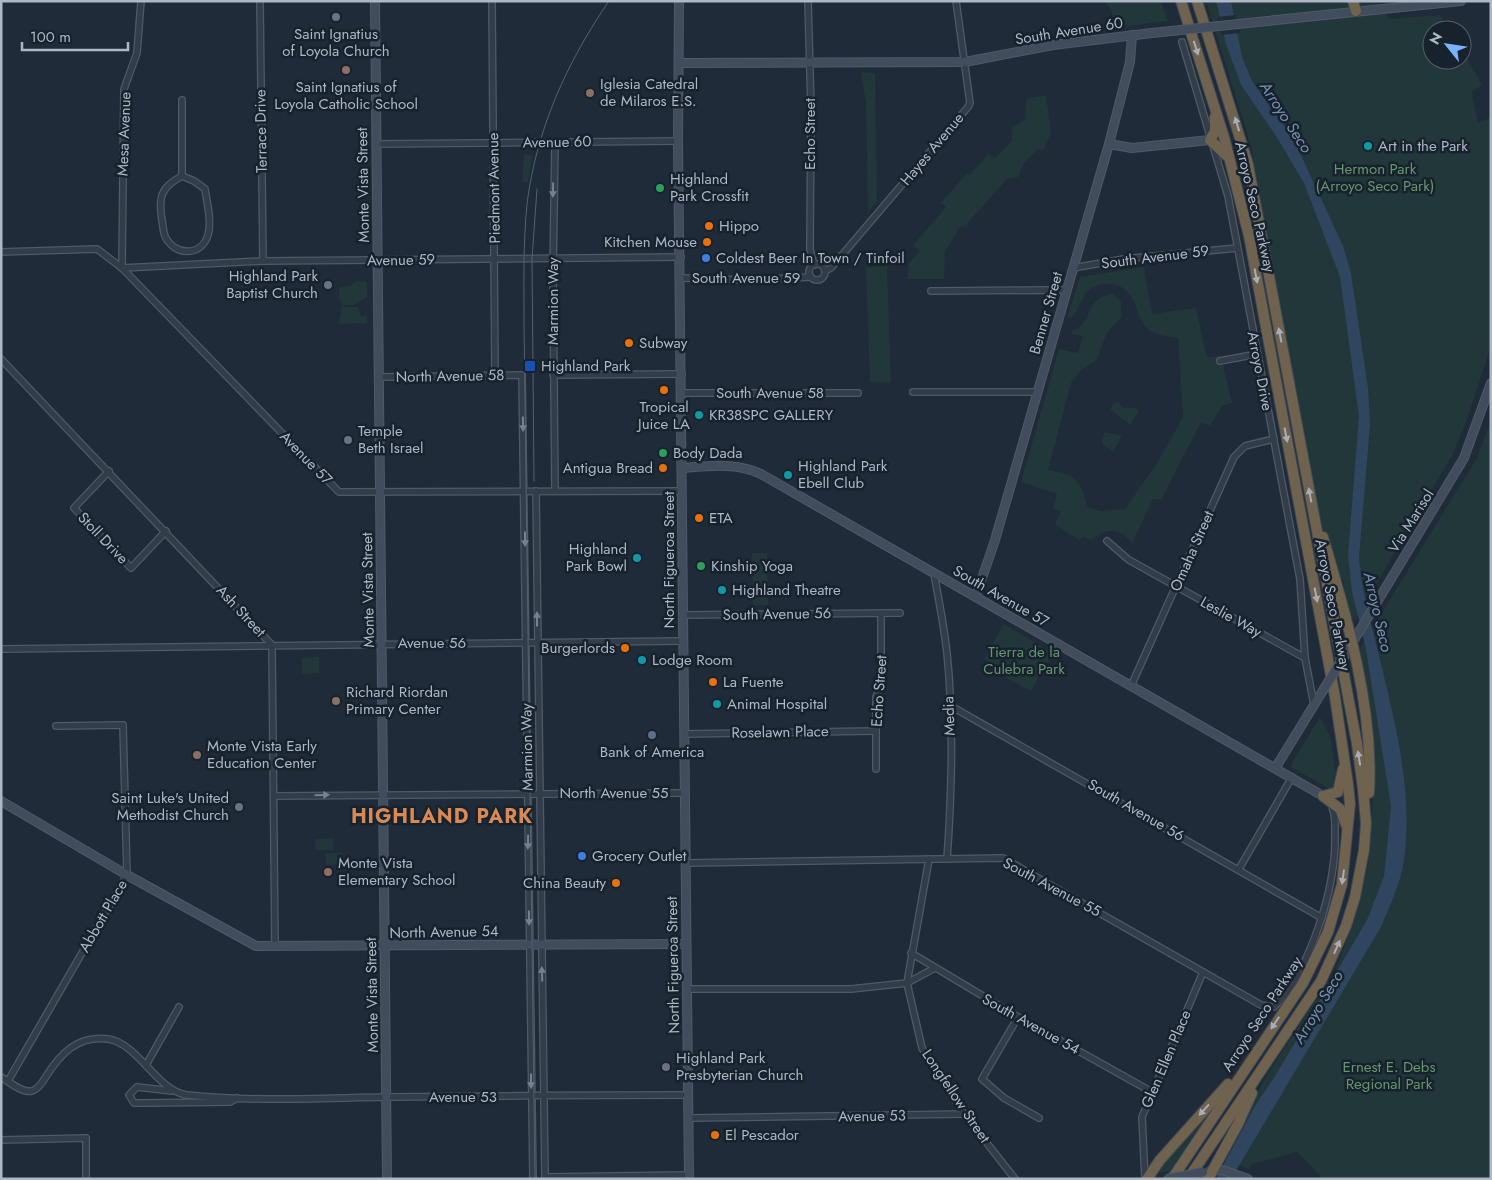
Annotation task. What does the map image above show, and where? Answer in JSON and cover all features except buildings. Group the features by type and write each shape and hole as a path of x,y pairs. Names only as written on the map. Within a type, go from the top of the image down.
{"highway":[{"name":"Arroyo Seco Parkway","path":"1172,1179 1239,1076 1303,983 1321,948 1342,884 1350,804 1334,688 1249,236 1215,106 1181,1"},
{"name":"Arroyo Seco Parkway","path":"1188,1179 1321,981 1346,926 1360,873 1366,823 1358,753 1248,164 1197,1"},
{"path":"1215,106 1215,132 1210,140 1230,160"},
{"path":"1314,519 1325,545 1357,663 1370,769 1366,823"},
{"path":"1323,796 1338,792 1344,758"},
{"path":"1323,796 1340,808 1348,829"},
{"path":"1146,1179 1160,1160 1225,1086 1239,1076"},
{"path":"1212,1173 1238,1124 1256,1078"}],"street":[{"name":"Mesa Avenue","path":"122,268 124,88 137,53 141,1"},
{"name":"Terrace Drive","path":"260,1 263,261"},
{"name":"Monte Vista Street","path":"375,1 388,1179"},
{"name":"Piedmont Avenue","path":"492,1 495,375"},
{"name":"North Figueroa Street","path":"679,1 678,141 681,257 684,793 689,1177"},
{"name":"Echo Street","path":"808,1 810,62 810,249 814,265"},
{"name":"Hayes Avenue","path":"825,270 831,268 968,108 970,103 956,1"},
{"name":"South Avenue 60","path":"679,62 965,62 1053,45 1276,20 1354,6 1462,1"},
{"name":"Benner Street","path":"976,596 1109,144 1130,62 1132,35"},
{"name":"Arroyo Drive","path":"1182,42 1228,196 1300,579 1305,658 1314,705"},
{"path":"182,100 182,176"},
{"path":"1109,144 1132,148 1210,140"},
{"name":"Avenue 60","path":"376,144 678,141"},
{"name":"Marmion Way","path":"555,142 553,259 555,491"},
{"path":"182,176 194,181 204,189 208,212 208,235 200,249 190,253 175,248 165,236 160,211 161,194 169,182 182,176"},
{"name":"South Avenue 59","path":"1073,268 1124,259 1237,248"},
{"name":"Avenue 57","path":"1,252 96,249 122,268 339,492 682,490"},
{"path":"190,253 190,264"},
{"name":"Avenue 59","path":"122,268 263,261 681,257"},
{"path":"814,265 820,265 825,270 824,276 820,280 815,280 811,277 810,270 814,265"},
{"name":"South Avenue 59","path":"681,278 746,280 811,277"},
{"path":"931,291 1067,290"},
{"path":"1220,361 1257,354"},
{"name":"Ash Street","path":"1,359 272,645 275,947"},
{"path":"554,375 682,374"},
{"name":"Marmion Way","path":"522,376 533,1179"},
{"name":"North Avenue 58","path":"379,377 522,376"},
{"name":"Via Marisol","path":"1276,767 1464,458 1491,383"},
{"path":"913,392 1037,392"},
{"name":"South Avenue 58","path":"682,393 858,393"},
{"name":"Omaha Street","path":"1131,686 1234,457 1246,446 1274,439"},
{"name":"South Avenue 57","path":"683,468 749,468 1276,767 1323,796"},
{"name":"Stoll Drive","path":"109,472 74,508 131,568 166,531"},
{"name":"Marmion Way","path":"536,491 545,1178"},
{"name":"Leslie Way","path":"1107,542 1129,560 1305,658"},
{"name":"Media","path":"934,574 947,653 951,791 947,859"},
{"name":"Echo Street","path":"876,769 876,697 881,685 882,613"},
{"name":"South Avenue 56","path":"683,615 900,613"},
{"name":"Avenue 56","path":"1,649 683,641"},
{"name":"South Avenue 56","path":"949,705 1322,918"},
{"name":"Abbott Place","path":"8,1081 127,875 124,725 56,726"},
{"name":"Roselawn Place","path":"685,734 876,731"},
{"path":"1239,869 1292,777"},
{"name":"North Avenue 55","path":"274,796 684,793"},
{"path":"1322,918 1332,880 1335,849 1333,808 1323,796"},
{"name":"North Avenue 54","path":"1,801 127,875 256,946 385,947 686,944"},
{"name":"South Avenue 55","path":"686,863 929,859 1006,860 1261,1005 1274,1007 1304,961 1322,918"},
{"name":"Longfellow Street","path":"929,859 906,983 922,1048 964,1114 1015,1179"},
{"name":"South Avenue 54","path":"911,953 1018,1018 1152,1092"},
{"path":"687,989 851,989 906,983 935,968"},
{"name":"Glen Ellen Place","path":"1146,1179 1142,1117 1203,972"},
{"path":"146,1065 179,1008"},
{"path":"1018,1018 982,1079 1004,1098 1039,1118"},
{"path":"1,1077 23,1090 31,1091 39,1086 66,1049 87,1039 109,1039 126,1048 178,1092"},
{"name":"Avenue 53","path":"237,1098 230,1102 144,1103 134,1102 130,1099 129,1095 137,1087 178,1092 185,1095 237,1098 689,1095"},
{"name":"Avenue 53","path":"689,1118 964,1114"},
{"path":"1,1140 86,1138 86,1179"},
{"path":"1167,1179 1212,1173 1239,1174 1248,1179"},
{"path":"545,1178 689,1177"}],"green space":[{"path":"1106,1 1161,1 1168,21 1113,28 1112,13"},
{"name":"Hermon Park (Arroyo Seco Park)","path":"1206,1 1375,1 1390,19 1440,15 1443,20 1422,20 1422,70 1472,70 1472,67 1482,85 1472,92 1478,123 1491,117 1491,346 1466,422 1453,454 1355,620 1350,617 1343,579 1340,579 1317,513 1251,146"},
{"path":"861,72 875,73 877,201 868,212 866,104"},
{"path":"1046,95 1051,133 1043,151 1038,149 1024,163 1018,177 1007,179 965,226 960,227 945,252 944,279 907,279 909,263 920,251 913,245 946,207 941,203 967,173 970,175 988,154 995,158 1012,141 1012,128 1025,120 1026,99"},
{"path":"524,154 533,155 528,182 522,182"},
{"path":"887,266 891,383 870,382 866,267"},
{"path":"1144,267 1152,314 1196,308 1207,358 1221,355 1232,403 1222,406 1210,426 1201,422 1161,500 1153,499 1132,543 1122,534 1113,531 1103,533 1092,540 1083,537 1080,540 1055,525 1061,511 1053,509 1057,494 1021,482 1059,349 1078,353 1083,336 1072,334 1072,331 1084,322 1096,301 1113,293 1121,302 1122,318 1109,331 1097,360 1081,370 1071,383 1048,470 1065,474 1076,480 1082,490 1087,507 1101,511 1125,509 1157,463 1183,417 1178,338 1159,334 1148,329 1142,322 1128,292 1117,285 1097,285 1086,293 1073,317 1067,318 1080,277"},
{"path":"356,281 367,282 367,297 354,305 343,305 339,298 339,287 350,286"},
{"path":"342,307 358,307 360,315 367,316 367,323 339,324"},
{"path":"1115,402 1119,403 1123,408 1136,408 1139,411 1130,425 1110,409"},
{"name":"Ernest E. Debs Regional Park","path":"1491,420 1491,1179 1323,1179 1297,1152 1252,1164 1249,1169 1225,1160 1265,1078 1335,971 1354,921 1368,865 1375,769 1369,705 1360,648 1477,458"},
{"path":"1104,432 1122,436 1113,452 1102,444"},
{"path":"752,553 767,553 768,605 753,605"},
{"name":"Tierra de la Culebra Park","path":"1004,624 1053,653 1031,691 1006,678 1008,675 984,659"},
{"path":"319,657 319,673 302,674 302,658"},
{"path":"1320,717 1331,738 1337,783 1332,790 1292,768 1292,763"},
{"path":"333,838 334,850 316,850 315,839"},
{"path":"325,853 343,853 344,864 326,865"},
{"path":"1208,1109 1211,1111 1170,1171 1161,1173 1158,1171"}],"water":[{"name":"Arroyo Seco","path":"1216,1 1231,1 1242,57 1252,81 1293,138 1343,246 1351,273 1368,388 1370,425 1359,557 1361,578 1401,754 1407,825 1404,859 1400,877 1381,927 1231,1179 1216,1179 1255,1106 1277,1073 1367,920 1384,876 1391,806 1366,649 1352,592 1348,555 1359,416 1340,277 1304,183 1276,136 1241,85 1226,44"}],"pier":[{"path":"1236,15 1240,33 1221,35 1217,17"}],"tram line":[{"path":"535,1179 524,322 526,219 531,177 546,123 567,73 609,1"},
{"path":"534,481 532,259 537,189"}],"place":[{"name":"Saint Ignatius of Loyola Church","path":"336,17"},
{"name":"Saint Ignatius of Loyola Catholic School","path":"346,70"},
{"name":"Iglesia Catedral de Milaros E.S.","path":"590,93"},
{"name":"Art in the Park","path":"1368,146"},
{"name":"Highland Park Crossfit","path":"660,188"},
{"name":"Hippo","path":"709,226"},
{"name":"Kitchen Mouse","path":"707,242"},
{"name":"Coldest Beer In Town / Tinfoil","path":"706,258"},
{"name":"Highland Park Baptist Church","path":"328,285"},
{"name":"Subway","path":"629,343"},
{"name":"Highland Park","path":"530,366"},
{"name":"Tropical Juice LA","path":"664,390"},
{"name":"KR38SPC GALLERY","path":"699,415"},
{"name":"Temple Beth Israel","path":"348,440"},
{"name":"Body Dada","path":"663,453"},
{"name":"Antigua Bread","path":"663,468"},
{"name":"Highland Park Ebell Club","path":"788,475"},
{"name":"ETA","path":"699,518"},
{"name":"Highland Park Bowl","path":"637,558"},
{"name":"Kinship Yoga","path":"701,566"},
{"name":"Highland Theatre","path":"722,590"},
{"name":"Burgerlords","path":"625,648"},
{"name":"Lodge Room","path":"642,660"},
{"name":"La Fuente","path":"713,682"},
{"name":"Richard Riordan Primary Center","path":"336,701"},
{"name":"Animal Hospital","path":"717,704"},
{"name":"Bank of America","path":"652,735"},
{"name":"Monte Vista Early Education Center","path":"197,755"},
{"name":"Saint Luke's United Methodist Church","path":"239,807"},
{"name":"Grocery Outlet","path":"582,856"},
{"name":"Monte Vista Elementary School","path":"328,872"},
{"name":"China Beauty","path":"616,883"},
{"name":"Highland Park Presbyterian Church","path":"666,1067"},
{"name":"El Pescador","path":"715,1135"}],"district":[{"name":"HIGHLAND PARK","path":"442,816"}]}
